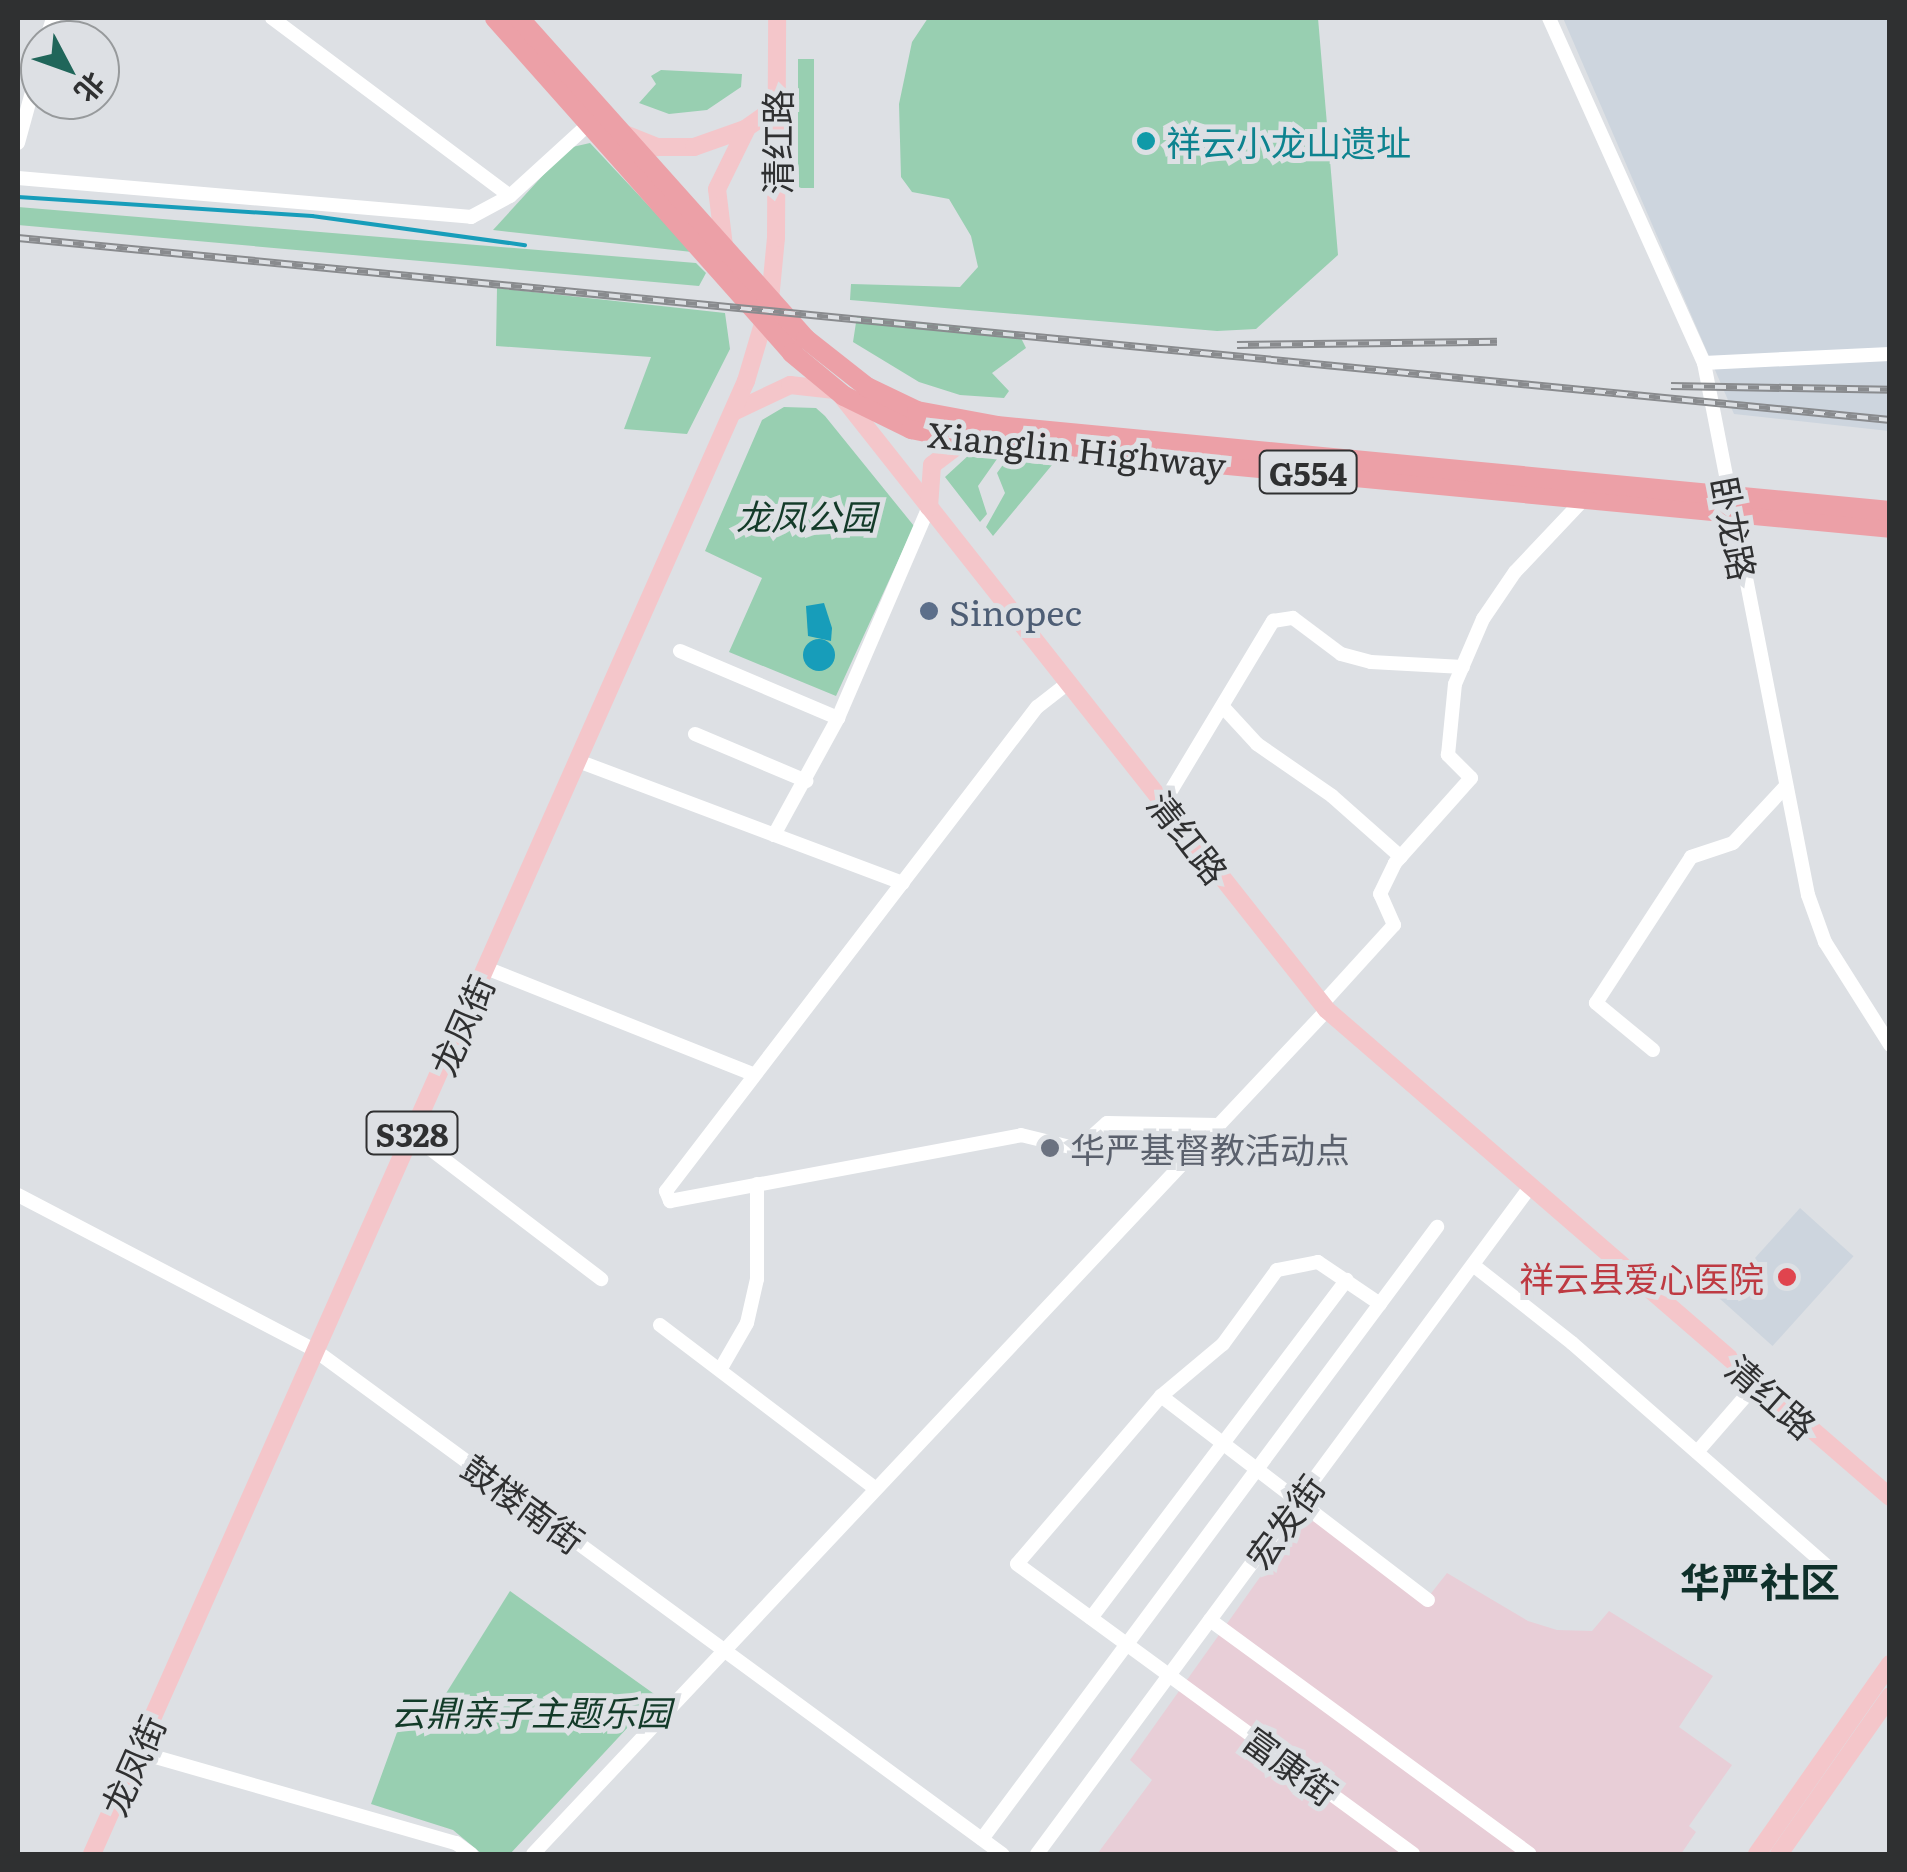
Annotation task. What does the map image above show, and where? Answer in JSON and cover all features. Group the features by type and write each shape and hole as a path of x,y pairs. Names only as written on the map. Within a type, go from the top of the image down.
{"highway":[{"name":"Xianglin Highway","path":"495,18 764,322 839,392 901,426 966,440 1585,498 1890,511"},
{"name":"Xianglin Highway","path":"519,18 770,300 843,372 888,399 941,418 1730,503 1890,528"}],"main road":[{"name":"清红路","path":"777,18 770,300 839,392 1325,1007 1890,1497"},
{"path":"622,132 648,145 685,148 747,128 776,108"},
{"path":"725,246 717,189 747,128"},
{"name":"龙凤街","path":"92,1854 733,412 770,300"},
{"path":"733,412 790,385 839,392"},
{"path":"929,508 930,469 966,440"},
{"path":"1757,1854 1890,1664"},
{"path":"1779,1854 1890,1696"}],"street":[{"path":"272,18 510,196"},
{"name":"卧龙路","path":"1550,18 1704,363 1785,787 1816,922 1890,1045"},
{"path":"18,178 471,217 510,196 590,122"},
{"path":"1704,363 1890,354"},
{"path":"533,1854 1219,1125 1394,925 1380,894 1400,857 1472,778 1448,755 1463,667 1483,619 1515,572 1585,498"},
{"path":"774,835 838,718 929,508"},
{"path":"1163,804 1273,622 1284,617 1341,654 1463,667"},
{"path":"680,650 838,718"},
{"path":"1068,683 1037,707 666,1191 670,1201 1021,1136 1078,1149 1107,1123 1219,1125"},
{"path":"1223,707 1257,744 1332,796 1400,857"},
{"path":"695,734 806,780"},
{"path":"578,761 903,883"},
{"path":"1653,1050 1596,1003 1691,857 1733,843 1785,787"},
{"path":"486,968 755,1075"},
{"path":"412,1135 600,1280"},
{"path":"720,1370 748,1323 757,1280 757,1184"},
{"name":"宏发街","path":"1037,1854 1530,1187"},
{"name":"鼓楼南街","path":"18,1195 316,1351 1002,1854"},
{"path":"982,1840 1437,1227"},
{"path":"1380,1304 1318,1262 1277,1270 1223,1344 1161,1396 1428,1600"},
{"path":"1472,1265 1697,1452 1829,1568"},
{"path":"1091,1618 1346,1280"},
{"path":"660,1325 876,1489"},
{"path":"1697,1452 1757,1383"},
{"name":"富康街","path":"1161,1396 1017,1564 1413,1854"},
{"path":"1210,1620 1530,1854"},
{"path":"138,1752 456,1842 471,1854"}],"shaded area":[{"path":"1563,18 1889,18 1889,431 1734,414"},
{"name":"祥云县爱心医院","path":"1800,1208 1854,1256 1773,1346 1719,1298"},
{"path":"1307,1511 1425,1601 1447,1573 1528,1621 1557,1630 1592,1631 1609,1611 1713,1676 1679,1727 1732,1765 1689,1826 1696,1832 1681,1854 1098,1853 1152,1780 1130,1760"}],"green space":[{"path":"928,18 1318,18 1338,255 1256,329 1217,331 850,300 851,284 960,287 978,267 971,236 949,199 912,192 901,177 899,104 912,42"},
{"path":"798,59 814,59 814,188 798,188"},
{"path":"661,70 742,74 741,87 707,110 669,114 639,103 656,84 651,76"},
{"path":"590,143 692,252 493,230 568,148"},
{"path":"18,207 696,263 706,273 699,286 18,225"},
{"path":"497,288 725,313 730,349 687,434 624,429 651,357 496,346"},
{"path":"857,316 1018,332 1026,348 992,373 1009,391 1004,398 960,395 919,382 853,342"},
{"name":"龙凤公园","path":"784,407 816,408 825,416 914,526 836,696 729,652 762,578 705,551 762,420"},
{"path":"970,454 997,459 978,486 987,514 980,522 945,477"},
{"path":"1007,459 1052,465 993,536 986,527 1005,493 997,473"},
{"name":"云鼎亲子主题乐园","path":"510,1591 657,1696 510,1854 482,1854 453,1830 371,1804 408,1702 435,1711"}],"water":[{"path":"824,603 832,628 831,641 808,636 806,606"},
{"path":"819,639 830,644 835,655 830,666 819,671 808,666 803,655 808,644"}],"waterway":[{"path":"18,197 312,216 525,245"}],"railway":[{"path":"18,238 1890,420"},
{"path":"1237,345 1497,342"},
{"path":"1671,386 1890,390"}],"place":[{"name":"祥云小龙山遗址","path":"1146,141"},
{"name":"Sinopec","path":"929,611"},
{"name":"华严基督教活动点","path":"1050,1148"},
{"name":"祥云县爱心医院","path":"1787,1277"}],"district":[{"name":"华严社区","path":"1760,1580"}]}
